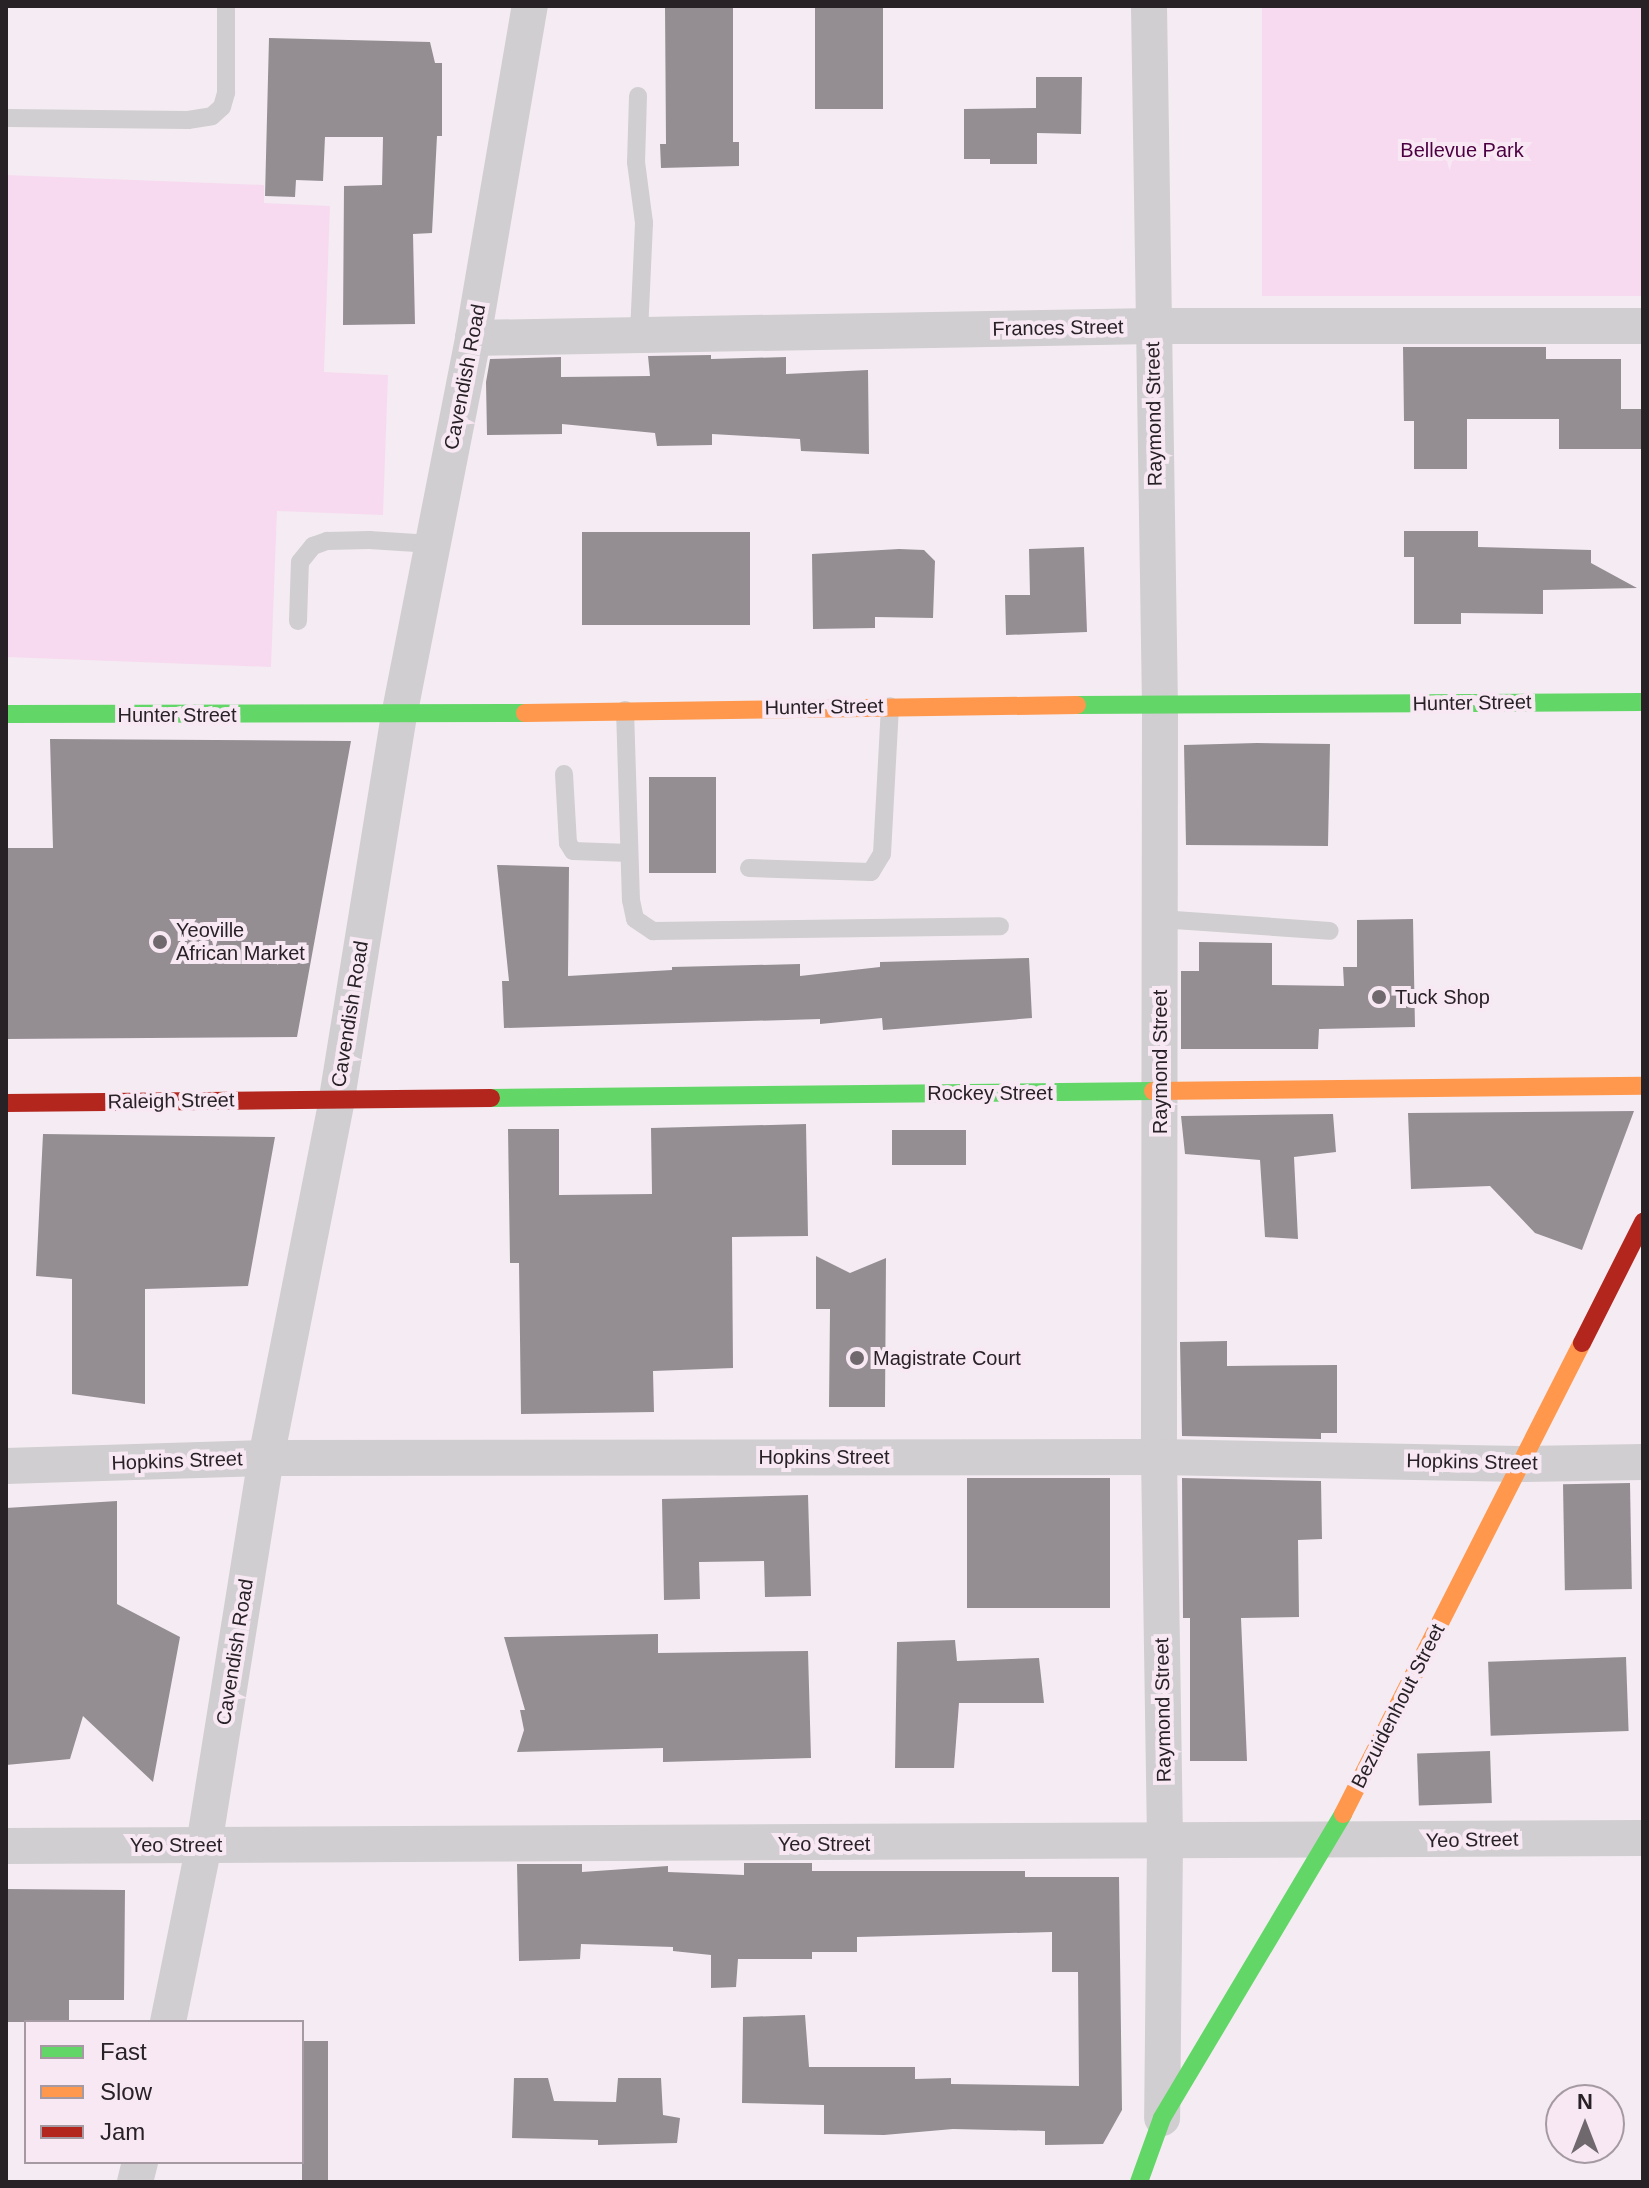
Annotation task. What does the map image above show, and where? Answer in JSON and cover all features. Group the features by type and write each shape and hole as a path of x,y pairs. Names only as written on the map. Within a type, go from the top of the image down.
{"main road":[{"name":"Hunter Street","path":"6,714 399,716 890,706 1643,702"},
{"name":"Rockey Street","path":"337,1098 1643,1086"},
{"name":"Raleigh Street","path":"6,1103 337,1098"},
{"name":"Bezuidenhout Street","path":"1139,2182 1162,2118 1329,1842 1643,1222"}],"street":[{"name":"Cavendish Road","path":"168,2020 204,1845 266,1458 337,1098 399,716 473,338 530,6"},
{"name":"Raymond Street","path":"1149,6 1160,705 1159,1457 1165,1843 1162,2118"},
{"name":"Frances Street","path":"473,338 1153,326 1643,326"},
{"name":"Hopkins Street","path":"6,1466 266,1458 1159,1457 1520,1464 1643,1462"},
{"name":"Yeo Street","path":"6,1846 1165,1843 1643,1838"}],"lane":[{"path":"8,118 188,120 212,116 222,107 226,93 226,6"},
{"path":"638,96 636,162 644,223 639,335"},
{"path":"298,621 300,562 313,546 327,541 369,540 432,544"},
{"path":"749,868 871,872 882,854 890,706"},
{"path":"625,710 629,853 635,919 653,931 1000,926"},
{"path":"564,774 568,843 573,851 629,853"},
{"path":"1160,919 1330,931"}],"green space":[{"name":"Bellevue Park","path":"1262,6 1643,6 1643,296 1262,296"},
{"path":"6,175 264,185 264,203 330,206 324,372 388,375 383,515 277,511 271,667 6,657"}],"building":[{"path":"665,6 733,6 733,142 739,142 739,166 661,168 660,144 666,144"},
{"path":"815,6 883,6 883,109 815,109"},
{"path":"269,38 430,42 435,63 442,63 442,136 437,136 432,233 413,234 415,324 343,325 344,186 382,185 383,137 325,137 323,181 296,180 295,197 265,196"},
{"path":"1036,77 1082,77 1081,134 1037,133 1037,164 990,164 990,159 964,159 964,109 1036,108"},
{"path":"1403,347 1546,347 1546,359 1621,359 1621,409 1643,409 1643,449 1559,449 1559,419 1467,419 1467,469 1414,469 1414,421 1404,421"},
{"path":"711,355 711,359 786,357 786,374 868,370 869,454 801,451 800,439 712,434 712,445 657,446 655,433 562,424 562,434 487,435 486,382 490,359 561,357 561,377 650,376 648,356"},
{"path":"1404,531 1478,531 1478,547 1591,550 1591,563 1637,588 1543,590 1543,614 1461,613 1461,624 1414,624 1414,557 1404,557"},
{"path":"582,532 750,532 750,625 582,625"},
{"path":"1084,547 1087,632 1006,635 1005,595 1030,595 1029,549"},
{"path":"924,550 935,561 933,618 875,617 875,628 813,629 812,554"},
{"name":"Yeoville African Market","path":"50,739 351,741 297,1037 6,1039 6,848 53,848"},
{"path":"1330,744 1328,846 1186,845 1184,745"},
{"path":"649,777 716,777 716,873 649,873"},
{"path":"497,865 569,867 568,976 672,970 672,967 800,964 800,976 880,967 880,962 1029,958 1032,1018 883,1030 882,1018 820,1024 820,1019 504,1028 502,981 509,981"},
{"path":"1413,919 1415,1027 1319,1029 1318,1049 1181,1049 1181,971 1199,971 1199,942 1272,943 1272,985 1344,986 1343,967 1357,967 1357,920"},
{"path":"1634,1111 1582,1250 1535,1233 1490,1186 1411,1189 1408,1113"},
{"path":"1333,1114 1336,1152 1294,1157 1298,1239 1265,1237 1260,1160 1185,1154 1181,1116"},
{"path":"806,1124 808,1236 732,1237 733,1368 653,1371 654,1412 521,1414 519,1263 510,1263 508,1129 559,1129 559,1195 652,1194 651,1128"},
{"path":"892,1130 966,1130 966,1165 892,1165"},
{"path":"43,1134 275,1137 248,1286 145,1289 145,1404 72,1394 72,1279 36,1276"},
{"name":"Magistrate Court","path":"816,1256 850,1273 886,1258 885,1407 829,1407 830,1309 816,1309"},
{"path":"1227,1341 1227,1366 1337,1365 1337,1433 1321,1433 1321,1439 1182,1436 1180,1342"},
{"path":"967,1478 1110,1478 1110,1608 967,1608"},
{"path":"1182,1478 1321,1481 1322,1539 1298,1540 1299,1617 1241,1618 1247,1761 1190,1761 1190,1618 1183,1618"},
{"path":"1630,1483 1632,1589 1565,1590 1563,1484"},
{"path":"808,1495 811,1596 765,1597 764,1561 699,1562 700,1599 664,1600 662,1499"},
{"path":"117,1501 117,1604 180,1637 153,1782 83,1716 70,1759 6,1765 6,1508"},
{"path":"658,1634 658,1653 808,1651 811,1758 663,1762 663,1748 517,1752 524,1730 520,1710 525,1710 504,1637"},
{"path":"955,1640 957,1661 1039,1658 1044,1703 959,1703 954,1768 895,1768 897,1642"},
{"path":"1626,1657 1629,1731 1491,1736 1488,1662"},
{"path":"1490,1751 1492,1803 1419,1806 1417,1754"},
{"path":"744,1863 812,1863 812,1871 1025,1871 1025,1877 1119,1877 1122,2110 1103,2144 1045,2145 1045,2131 953,2129 884,2135 824,2134 824,2105 742,2103 743,2017 805,2015 809,2067 915,2067 915,2079 951,2078 951,2084 1079,2086 1078,1972 1052,1972 1052,1932 857,1937 857,1952 812,1952 812,1959 738,1959 736,1987 711,1988 711,1955 673,1951 673,1947 581,1944 580,1959 519,1961 517,1864 582,1864 582,1872 668,1866 668,1872 744,1875"},
{"path":"6,1889 125,1890 124,2000 69,2000 69,2020 6,2022"},
{"path":"304,2041 328,2041 328,2180 302,2180"},
{"path":"514,2078 548,2078 554,2101 616,2102 618,2078 661,2078 663,2115 680,2118 677,2143 598,2145 598,2140 512,2138"}],"traffic: fast":[{"path":"1077,705 1643,702"},
{"path":"6,714 525,713"},
{"path":"491,1098 1153,1091"},
{"path":"1139,2182 1162,2118 1343,1814"}],"traffic: slow":[{"path":"525,713 1077,705"},
{"path":"1153,1091 1643,1086"},
{"path":"1343,1814 1582,1343"}],"traffic: jam":[{"path":"6,1103 491,1098"},
{"path":"1582,1343 1643,1222"}],"place":[{"name":"Yeoville African Market","path":"160,942"},
{"name":"Tuck Shop","path":"1379,997"},
{"name":"Magistrate Court","path":"857,1358"}]}
